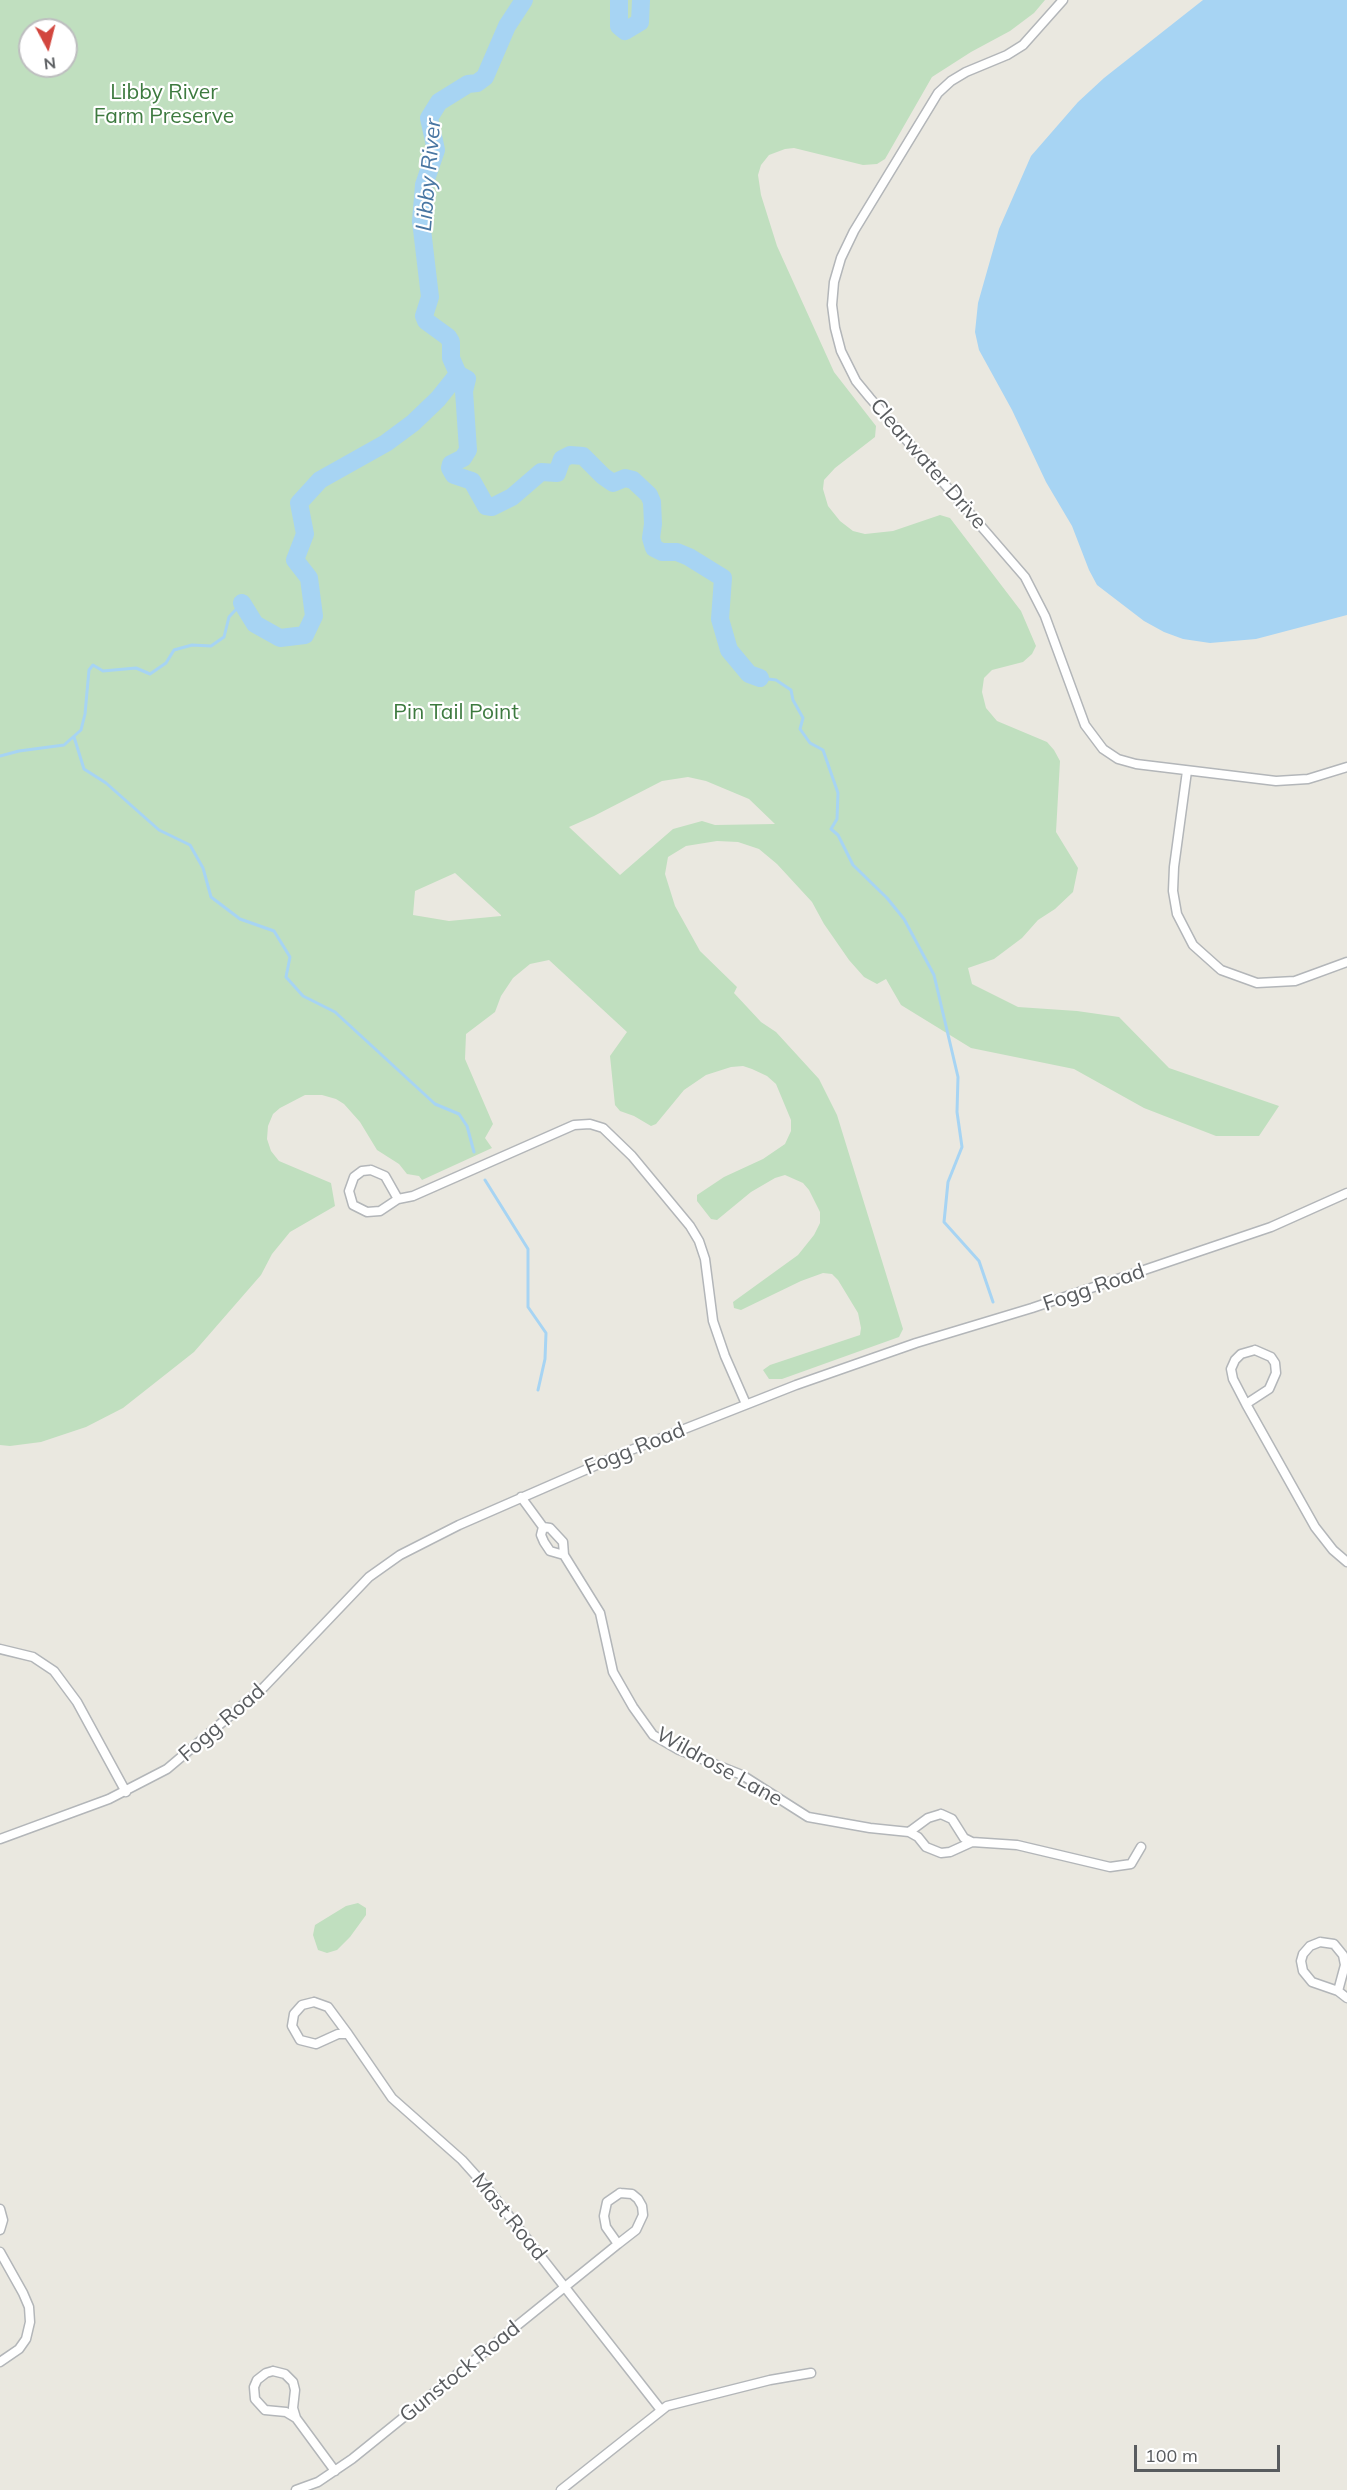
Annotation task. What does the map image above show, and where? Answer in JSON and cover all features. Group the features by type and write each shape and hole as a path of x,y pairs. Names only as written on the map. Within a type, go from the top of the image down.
{"street":[{"name":"Clearwater Drive","path":"1063,0 1023,45 1007,55 966,72 951,81 938,93 854,231 841,258 833,293 835,328 841,351 856,381 1013,561 1029,584 1045,616 1081,715 1096,742 1118,759 1144,766 1187,771 1287,780 1317,777 1347,767"},
{"path":"1187,771 1173,891 1178,914 1193,945 1221,970 1257,983 1294,981 1347,962"},
{"path":"398,1199 388,1179 376,1171 362,1172 354,1177 349,1186 351,1200 356,1208 363,1212 376,1212 398,1199 413,1196 574,1125 591,1124 603,1128 632,1156 690,1226 699,1241 705,1259 713,1321 724,1356 746,1404"},
{"name":"Fogg Road","path":"0,1839 126,1792 175,1763 281,1671 359,1587 386,1564 413,1548 521,1497 746,1404 878,1356 1036,1307 1271,1227 1347,1193"},
{"path":"1246,1404 1266,1392 1276,1377 1275,1363 1271,1357 1260,1351 1241,1354 1235,1360 1232,1369 1233,1379 1246,1404 1315,1527 1333,1550 1347,1562"},
{"name":"Wildrose Lane","path":"521,1497 543,1527 550,1528 557,1533 563,1542 564,1555 600,1613 613,1672 633,1707 653,1735 679,1750 742,1775 808,1817 846,1825 909,1832"},
{"name":"Wildrose Lane","path":"543,1527 541,1535 550,1551 564,1555"},
{"path":"0,1649 33,1657 54,1671 77,1702 126,1792"},
{"path":"972,1842 950,1852 940,1853 926,1848 909,1832 928,1818 941,1814 952,1818 964,1838 972,1842 1017,1845 1110,1867 1131,1864 1141,1847"},
{"path":"1338,1991 1345,1965 1341,1952 1330,1943 1323,1941 1313,1944 1302,1957 1304,1975 1316,1984 1338,1991 1347,1998"},
{"name":"Mast Road","path":"348,2034 338,2034 320,2044 308,2044 295,2034 292,2026 294,2014 306,2003 322,2003 331,2010 348,2034 384,2088 474,2173 661,2410"},
{"name":"Gunstock Road","path":"296,2490 318,2482 335,2471 636,2230 642,2219 640,2202 628,2193 613,2196 606,2206 606,2227 618,2244"},
{"path":"0,2209 3,2220 0,2230"},
{"path":"0,2252 29,2307 30,2322 26,2339 19,2349 0,2362"},
{"path":"296,2418 286,2412 269,2411 259,2406 253,2391 259,2377 273,2371 281,2372 291,2379 295,2390 293,2408 296,2418 335,2471"},
{"path":"561,2490 661,2410 682,2401 811,2373"}],"green space":[{"path":"0,0 1045,0 1034,13 1010,31 932,77 885,159 877,164 863,165 794,148 785,149 769,155 761,165 758,175 761,195 777,246 834,372 876,426 875,437 835,468 824,480 823,489 828,506 840,521 853,531 865,534 893,531 940,515 950,518 1021,611 1036,646 1032,654 1023,662 992,670 984,678 982,692 986,708 997,721 1047,742 1060,761 1056,832 1078,868 1073,892 1055,909 1038,920 1022,938 994,959 968,968 972,984 1018,1007 1077,1011 1119,1017 1169,1068 1279,1106 1259,1136 1216,1136 1144,1108 1074,1069 971,1048 901,1005 886,979 877,984 864,977 824,924 812,902 777,864 759,849 738,842 717,841 686,846 668,857 665,874 675,906 700,951 737,987 734,993 761,1022 776,1032 819,1079 837,1115 903,1329 899,1337 782,1379 769,1379 763,1370 770,1365 860,1335 861,1328 858,1313 832,1274 823,1273 801,1281 741,1310 734,1308 733,1302 798,1255 814,1235 820,1223 820,1212 809,1190 803,1183 785,1175 751,1192 717,1220 711,1219 697,1201 697,1195 724,1177 763,1159 785,1144 791,1131 791,1120 776,1084 767,1076 752,1069 743,1066 731,1067 706,1075 684,1090 656,1124 651,1126 620,1111 615,1105 610,1056 627,1032 549,960 530,964 513,978 501,996 495,1012 466,1034 465,1059 493,1124 485,1138 492,1148 422,1180 419,1176 407,1174 399,1164 377,1150 360,1122 344,1104 336,1099 322,1095 305,1095 280,1108 273,1114 268,1126 267,1139 271,1151 279,1161 331,1183 335,1206 290,1232 272,1254 261,1275 194,1352 123,1408 86,1427 41,1442 0,1445","holes":["688,777 706,781 749,799 775,824 715,825 702,821 673,829 620,875 569,827 662,781","455,873 501,915 501,916 449,921 413,915 415,891"]},
{"path":"358,1903 366,1908 366,1915 350,1937 337,1950 327,1953 318,1950 313,1935 315,1925 346,1906"}],"water":[{"path":"1203,0 1347,0 1347,615 1256,639 1210,643 1183,639 1164,632 1144,621 1097,585 1072,526 1046,482 1012,410 979,350 975,332 978,303 999,229 1031,156 1078,102 1104,78"}],"waterway":[{"name":"Libby River","path":"458,374 451,358 451,342 448,337 426,321 424,316 430,297 421,221 424,185 436,150 429,118 439,102 468,84 477,83 485,77 507,26 524,0"},
{"name":"Libby River","path":"619,0 619,26 625,31 640,22 641,0"},
{"path":"458,374 467,379 464,391 468,450 463,458 451,464 450,468 454,475 472,481 486,506 492,507 512,497 541,472 557,473 562,459 570,455 583,456 613,483 625,478 633,480 649,495 652,502 651,538 654,548 662,552 677,552 689,557 723,578 720,619 729,650 749,674 760,678"},
{"path":"242,603 255,624 280,638 305,635 314,616 309,578 295,560 305,534 299,503 320,480 386,443 413,423 438,399 458,374"},
{"path":"0,756 64,745 81,730 85,714 89,670 93,665 103,671 136,668 150,674 166,663 174,650 192,645 211,646 224,637 229,617 242,603"},
{"path":"760,678 776,680 791,690 793,700 803,718 800,729 810,743 823,750 838,793 837,819 831,829 838,835 853,865 887,898 904,919 934,975 958,1077 957,1112 962,1147 948,1182 944,1222 979,1261 993,1302"},
{"path":"74,737 84,769 106,783 159,830 190,845 203,868 211,897 240,919 274,931 290,957 286,977 303,996 335,1012 435,1104 459,1114 467,1126 474,1152"},
{"path":"485,1180 528,1249 528,1307 546,1333 545,1359 538,1390"}],"park label":[{"name":"Libby River Farm Preserve","path":"164,105"},
{"name":"Pin Tail Point","path":"456,713"}]}
